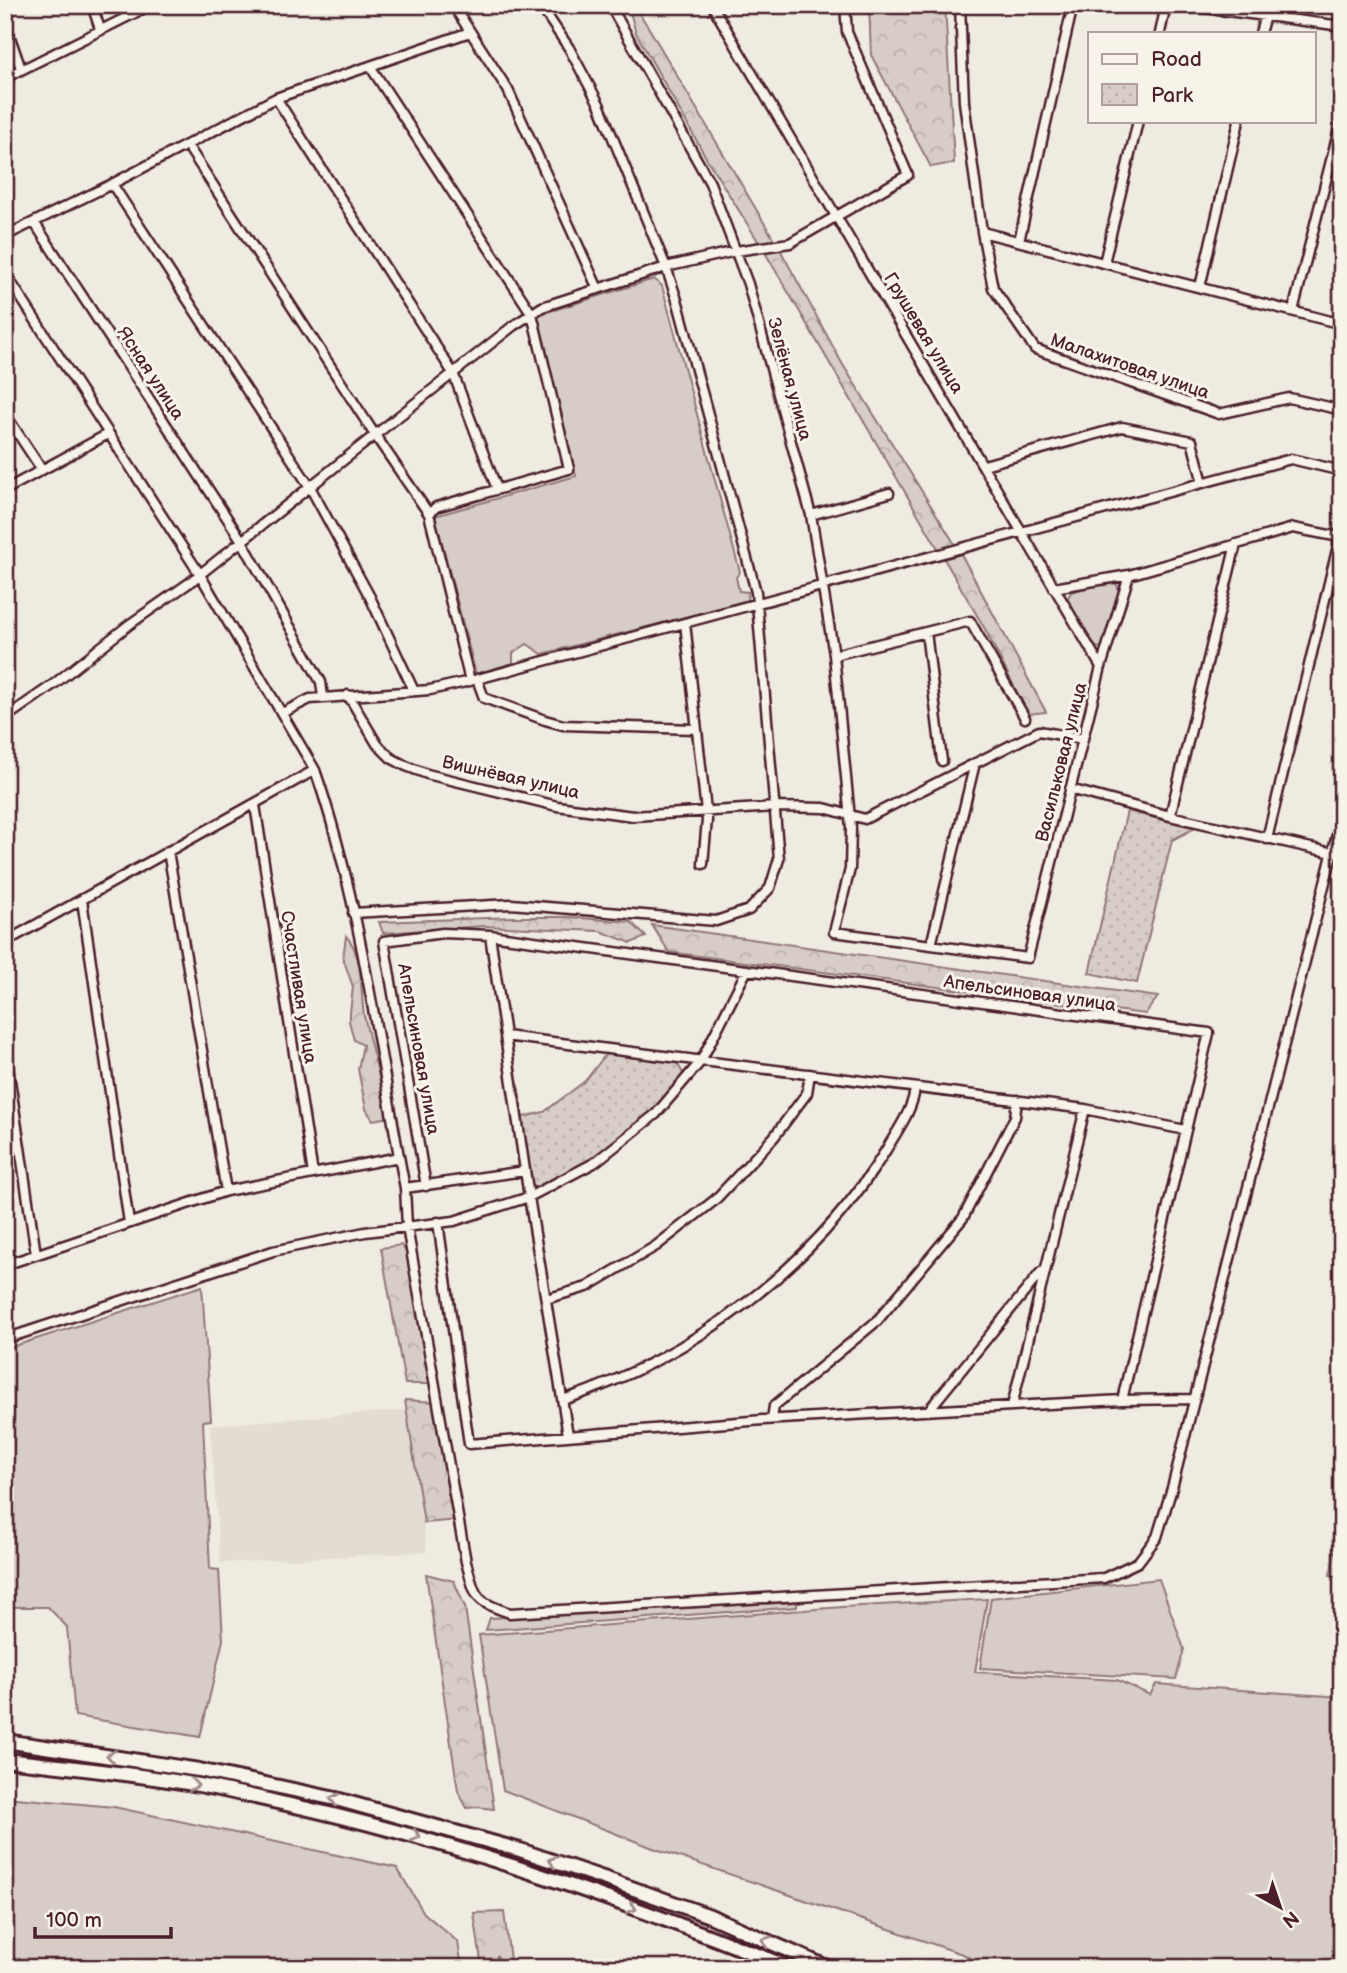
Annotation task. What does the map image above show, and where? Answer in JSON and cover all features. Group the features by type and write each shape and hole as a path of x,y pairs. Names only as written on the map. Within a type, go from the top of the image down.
{"main road":[{"path":"5,1741 199,1769 336,1799 520,1850 609,1880 710,1916 829,1968"},
{"path":"5,1760 201,1785 421,1837 602,1897 706,1934 790,1968"},
{"path":"602,1897 609,1880"}],"street":[{"path":"92,5 100,29"},
{"path":"5,78 151,5"},
{"path":"453,5 508,90 598,289"},
{"path":"353,913 511,904 716,921 749,910 770,888 779,859 756,592 696,368 666,267 599,104 569,48 540,5"},
{"name":"Зелёная улица","path":"610,5 710,183 748,284 811,515 834,655 849,816"},
{"path":"5,718 189,583 453,373 542,307 666,267 736,251 790,243 908,175 847,32 845,5"},
{"name":"Малахитовая улица","path":"960,5 964,102 982,232 993,288 1035,349 1219,414 1289,398 1342,410"},
{"path":"1019,242 1073,5"},
{"path":"1160,32 1166,5"},
{"path":"1181,5 1342,26"},
{"name":"Грушевая улица","path":"715,6 1101,667"},
{"path":"1260,32 1265,16"},
{"path":"5,23 21,69"},
{"path":"5,236 112,184 276,98 470,32"},
{"path":"370,66 532,314 569,469 436,507 429,514"},
{"path":"276,98 453,373 497,489"},
{"path":"1293,311 1342,117"},
{"path":"1104,263 1138,122"},
{"path":"1200,287 1240,122"},
{"path":"187,145 429,514 474,680 484,698 554,723 695,729"},
{"path":"112,184 310,487 370,597 414,691"},
{"name":"Ясная улица","path":"34,222 242,541"},
{"path":"982,232 1342,324"},
{"path":"5,273 200,573 315,770 324,794 353,913 405,1188 407,1227 467,1567 475,1596 489,1606 510,1613 1104,1578 1138,1562 1157,1537 1172,1488 1342,815"},
{"path":"5,414 42,470"},
{"path":"984,465 1122,427 1192,441 1203,483"},
{"path":"5,490 108,434"},
{"path":"282,713 310,699 414,691 474,680 1291,459 1342,471"},
{"path":"811,515 889,493"},
{"path":"1054,588 1129,575 1293,528 1341,533 1267,839"},
{"path":"242,541 321,682 323,697"},
{"path":"1170,816 1236,544"},
{"name":"Васильковая улица","path":"931,945 1028,958 1101,667 1129,575"},
{"path":"834,655 970,621 1025,718"},
{"path":"685,623 707,820 703,864"},
{"path":"926,632 942,761"},
{"name":"Вишнёвая улица","path":"348,695 377,744 391,758 427,774 556,806 633,816 775,807 824,808 849,816"},
{"path":"975,763 931,945 834,932 850,869 849,816 865,819 975,763 1040,730 1083,739"},
{"path":"5,942 315,770"},
{"path":"1070,789 1170,816 1333,853"},
{"name":"Счастливая улица","path":"255,805 313,1174"},
{"path":"168,851 226,1191"},
{"path":"82,900 129,1223"},
{"name":"Апельсиновая улица","path":"426,1185 384,941 443,933 490,936 1209,1033 1122,1400"},
{"path":"490,936 568,1436"},
{"path":"5,1339 273,1251 324,1239 454,1221 529,1197 594,1163 656,1114 701,1060 747,970"},
{"path":"505,1036 1085,1109 1185,1129"},
{"path":"5,1047 36,1254"},
{"path":"546,1299 587,1287 656,1246 715,1200 774,1137 807,1093 810,1074"},
{"path":"563,1400 594,1390 677,1348 737,1310 809,1248 871,1173 904,1119 914,1098 915,1088"},
{"path":"772,1419 774,1406 877,1321 963,1218 1015,1117 1017,1101"},
{"path":"1012,1406 1085,1109"},
{"path":"5,1265 226,1191 399,1157"},
{"path":"405,1188 525,1171"},
{"path":"438,1222 468,1444 772,1419 1122,1400 1193,1399"},
{"path":"928,1411 1044,1269"}],"shaded area":[{"path":"408,1410 427,1552 220,1563 210,1425"}],"green space":[{"path":"628,5 634,5 650,30 782,253 843,365 961,554 1046,712 1028,714 985,629 763,249 708,161 636,33"},
{"path":"869,5 945,5 954,163 931,167 871,55"},
{"path":"654,279 662,286 740,572 736,577 739,591 748,592 747,601 542,654 527,644 513,653 513,663 476,674 435,516 576,476 538,315"},
{"path":"1111,581 1117,585 1119,591 1106,643 1100,648 1093,646 1065,603 1071,592"},
{"path":"1127,811 1195,828 1172,840 1137,983 1089,973"},
{"path":"568,917 631,922 646,937 631,943 600,931 484,926 383,933 379,922"},
{"path":"652,925 1158,997 1145,1014 669,952"},
{"path":"346,936 359,963 364,1015 390,1117 373,1120 366,1109 358,1069 363,1045 354,1040 349,1021 353,987 343,958"},
{"path":"606,1054 677,1063 684,1075 660,1105 611,1147 541,1188 530,1186 519,1118 544,1112 585,1081"},
{"path":"401,1245 415,1264 432,1384 405,1384 381,1248"},
{"path":"202,1286 211,1420 203,1421 210,1569 219,1570 223,1640 200,1737 75,1716 67,1627 48,1607 5,1607 5,1349"},
{"path":"405,1400 435,1402 459,1520 424,1523"},
{"path":"1339,1532 1342,1532 1342,1578 1330,1575"},
{"path":"426,1574 454,1581 465,1607 494,1809 467,1808 458,1791"},
{"path":"1159,1579 1184,1649 1176,1679 980,1668 991,1598"},
{"path":"987,1599 975,1672 1117,1680 1150,1695 1156,1684 1342,1697 1342,1968 985,1968 965,1955 653,1848 503,1790 479,1635 843,1607"},
{"path":"797,1602 797,1607 486,1630 490,1618"},
{"path":"5,1797 114,1807 397,1868 424,1913 458,1942 462,1968 5,1968"},
{"path":"504,1912 511,1968 482,1968 474,1913"}],"waterway":[{"path":"497,1956 499,1968"}]}
